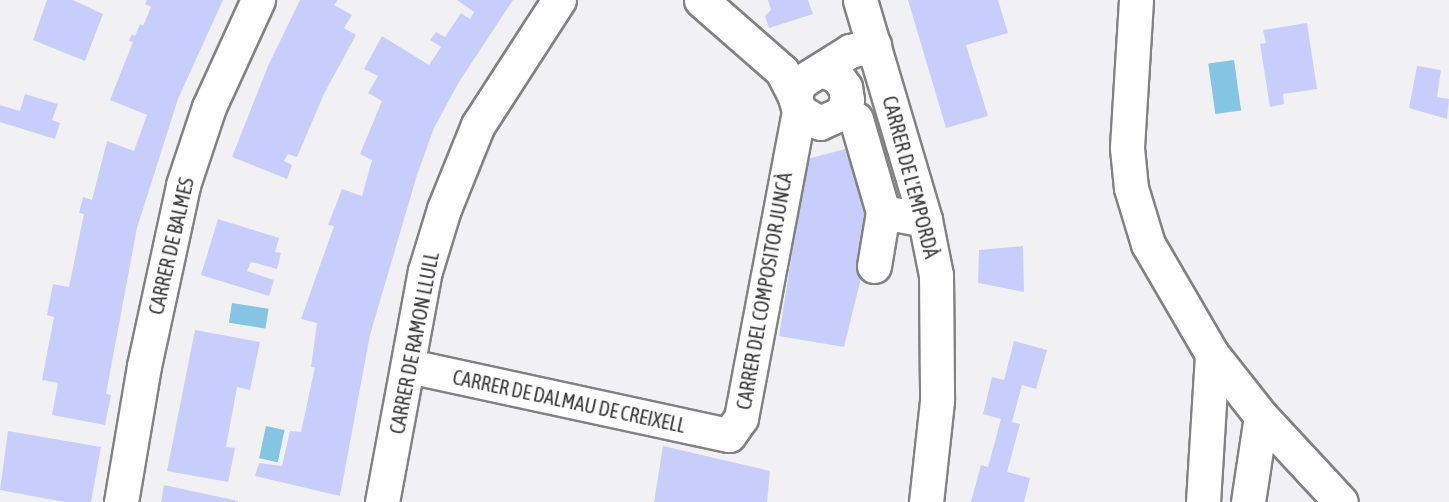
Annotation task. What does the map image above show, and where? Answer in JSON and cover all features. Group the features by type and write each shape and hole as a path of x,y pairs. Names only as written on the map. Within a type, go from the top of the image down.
{"street":[{"name":"CARRER DE BALMES","path":"121,502 144,366 183,185 209,107 258,0"},
{"name":"CARRER DE RAMON LLULL","path":"382,502 425,270 478,125 559,0"},
{"path":"701,0 801,98 832,120 892,108"},
{"name":"CARRER DE L'EMPORDÀ","path":"860,0 925,220 936,275 939,322 937,401 926,502"},
{"path":"1136,0 1127,148 1131,188 1148,244 1212,354 1261,416 1341,502"},
{"path":"801,98 850,51 874,45"},
{"path":"801,98 837,76 845,87 849,116 884,212 874,266"},
{"name":"CARRER DEL COMPOSITOR JUNCÀ","path":"729,435 741,418 801,98"},
{"path":"884,212 925,220"},
{"path":"1203,502 1212,354"},
{"name":"CARRER DE DALMAU DE CREIXELL","path":"409,366 729,435"},
{"path":"1248,502 1261,416"}],"water":[{"path":"1234,60 1241,111 1215,114 1208,64"},
{"path":"232,303 269,309 265,329 229,323"},
{"path":"266,426 285,430 278,462 259,458"}],"building":[{"path":"47,0 73,0 103,14 85,61 33,40"},
{"path":"147,0 223,0 178,99 137,228 106,394 111,395 105,425 52,415 58,383 42,380 54,317 47,315 53,284 69,287 84,214 79,213 83,197 92,200 107,141 134,151 147,115 110,100 133,42 129,41 132,34 135,36 140,24 143,26 151,7 145,4"},
{"path":"300,0 338,0 334,5 352,15 344,28 356,35 324,94 297,157 288,154 284,161 292,165 287,179 232,157 268,66"},
{"path":"457,0 513,0 459,82 434,128 417,175 370,335 340,496 255,476 259,463 282,466 290,431 301,432 315,367 311,367 317,323 301,319 334,226 328,225 342,189 362,196 372,160 360,154 382,101 368,93 378,76 364,69 382,36 429,65 441,47 430,40 436,32 445,37 461,13 470,19 474,12"},
{"path":"768,0 808,0 813,14 769,28 765,16 771,10"},
{"path":"908,0 998,0 1008,33 966,45 988,116 946,128"},
{"path":"1307,23 1317,89 1283,94 1284,104 1270,107 1260,44 1266,43 1263,30"},
{"path":"1417,66 1441,70 1437,97 1449,99 1447,119 1409,108"},
{"path":"25,94 58,104 52,120 60,123 55,139 0,122 0,105 20,111"},
{"path":"849,148 864,201 866,237 862,274 844,347 779,336 807,159"},
{"path":"218,219 279,238 275,252 281,253 277,269 251,262 247,271 274,280 269,296 201,275"},
{"path":"1023,246 1024,292 978,283 979,250"},
{"path":"195,330 260,342 250,390 237,387 226,447 235,448 228,482 167,471"},
{"path":"1014,341 1047,350 1036,389 1022,385 1012,422 1020,424 1007,472 1030,478 1024,502 971,502 981,465 988,467 1001,419 983,414 992,377 1004,380"},
{"path":"8,431 101,447 91,502 64,502 0,490"},
{"path":"663,446 770,471 767,502 654,502"},
{"path":"164,485 238,501 238,502 161,502"}]}
